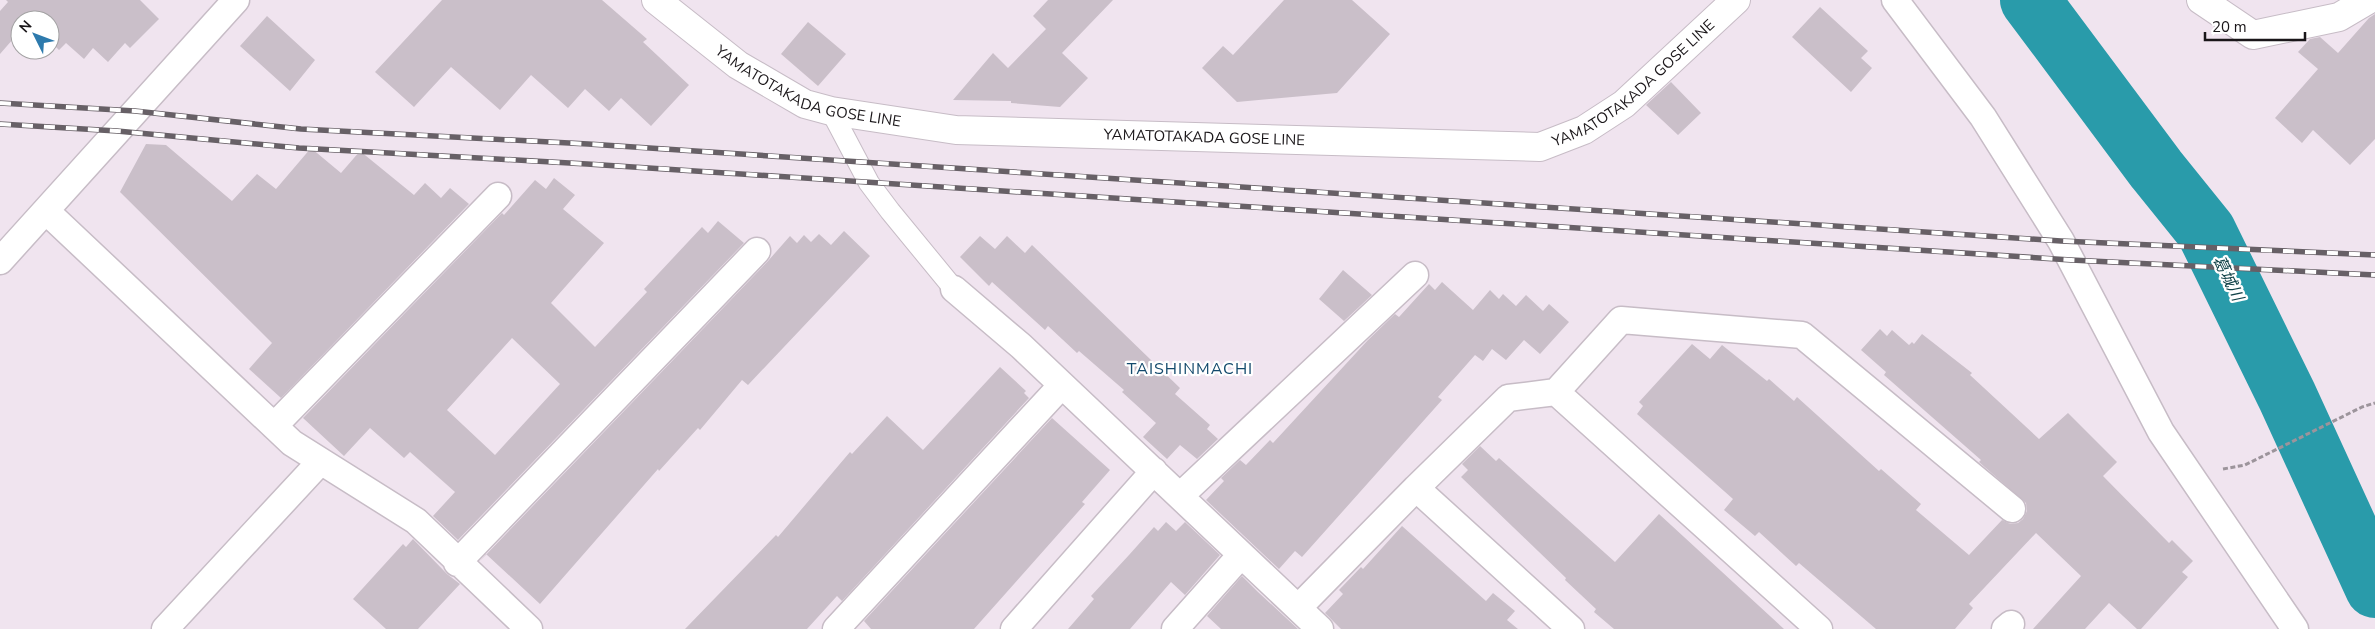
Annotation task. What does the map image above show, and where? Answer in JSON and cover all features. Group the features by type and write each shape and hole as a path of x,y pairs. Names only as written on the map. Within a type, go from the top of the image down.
{"main road":[{"name":"YAMATOTAKADA GOSE LINE","path":"662,2 738,66 805,104 831,110 956,130 1540,148 1584,130 1624,104 1736,0"},
{"path":"2201,0 2253,35 2339,17 2368,0"}],"street":[{"path":"0,261 236,0"},
{"path":"1895,0 1983,117 2061,241 2161,432 2295,629"},
{"path":"831,110 869,183 954,288 1021,346 1061,386 1320,629"},
{"path":"274,426 498,196"},
{"path":"46,211 292,443 416,522 529,629"},
{"path":"457,562 757,250"},
{"path":"1180,496 1415,275"},
{"path":"1298,608 1508,398 1556,392 1621,320 1802,335 2012,509"},
{"path":"836,629 1061,386"},
{"path":"1556,392 1819,629"},
{"path":"165,629 320,462"},
{"path":"1014,629 1154,472"},
{"path":"1416,488 1571,629"},
{"path":"1175,629 1241,555"}],"path":[{"path":"2245,465 2362,407 2375,403"}],"building":[{"path":"6,0 140,0 159,19 130,48 125,43 108,62 93,48 84,59 66,43 60,49 60,10 10,10 10,42 0,54 0,11 8,2"},
{"path":"442,0 602,0 647,39 643,42 689,85 651,126 621,98 609,111 585,89 568,108 531,75 500,110 451,67 414,107 375,72"},
{"path":"1048,0 1113,0 1062,53 1088,78 1060,107 1011,103 1011,101 953,100 993,53 1008,68 1046,29 1033,16"},
{"path":"1284,0 1352,0 1390,34 1337,93 1237,102 1202,68 1223,46 1233,55"},
{"path":"1820,7 1868,51 1861,58 1872,68 1851,92 1792,37"},
{"path":"2375,14 2375,139 2350,165 2313,130 2302,143 2275,118 2318,69 2298,52 2310,39 2320,37 2338,53 2369,18"},
{"path":"267,16 315,60 290,91 240,46"},
{"path":"808,22 846,54 818,86 781,54"},
{"path":"1671,82 1701,113 1678,135 1646,105"},
{"path":"146,144 166,145 232,201 257,174 276,189 311,148 341,173 360,151 414,195 425,183 441,198 450,188 469,204 281,398 249,369 272,343 120,192"},
{"path":"554,178 575,195 563,209 604,243 551,303 595,347 647,292 644,289 702,227 708,233 718,221 744,243 458,540 433,516 455,492 410,452 404,458 370,428 344,456 303,418 502,213 504,215 535,180 546,189","holes":["512,338 560,384 495,455 447,410"]},
{"path":"844,231 870,256 748,385 742,380 700,430 698,428 659,471 658,469 540,604 486,554 790,236 797,243 804,235 811,242 819,234 831,245"},
{"path":"980,236 995,249 1007,236 1025,253 1032,245 1180,388 1175,394 1210,425 1207,429 1218,439 1197,459 1180,445 1167,459 1143,437 1156,423 1122,392 1124,390 1079,351 1077,353 1048,326 1045,330 992,282 989,286 960,257"},
{"path":"1343,270 1372,295 1344,321 1319,299"},
{"path":"1442,282 1473,310 1490,290 1499,299 1503,294 1516,306 1526,295 1543,311 1549,304 1569,322 1540,354 1524,340 1506,360 1492,349 1483,361 1475,355 1438,397 1442,400 1302,557 1295,551 1279,569 1206,500 1224,481 1221,478 1240,460 1246,465 1270,440 1273,443 1368,340 1395,314 1399,317 1429,284 1435,290"},
{"path":"1880,329 1887,336 1892,330 1909,345 1912,342 1914,344 1922,334 1972,373 1970,375 2039,439 2068,413 2117,462 2103,476 2169,543 2172,540 2193,561 2182,572 2188,577 2141,629 2137,629 2109,603 2085,629 2033,629 2081,576 2036,533 1969,604 1973,608 1955,629 1876,629 1799,563 1796,566 1759,532 1755,536 1724,510 1733,499 1637,414 1643,406 1639,402 1692,344 1710,359 1722,345 1767,381 1769,379 1794,401 1797,397 1879,471 1881,469 1921,504 1916,510 1969,555 2002,520 2010,524 2018,523 2023,519 2027,511 2026,503 1979,462 1981,460 1884,375 1886,372 1861,350"},
{"path":"1000,367 1026,391 1024,393 1029,398 842,601 837,596 807,629 685,629 776,535 778,537 850,452 852,454 887,416 923,450"},
{"path":"1052,418 1110,470 1082,502 1085,504 974,629 871,629 864,621"},
{"path":"1480,446 1496,461 1499,458 1615,562 1659,514 1784,629 1614,629 1594,612 1596,609 1565,580 1566,578 1461,477 1468,470 1462,464"},
{"path":"1166,522 1176,531 1185,522 1220,555 1185,595 1171,582 1130,629 1068,629 1094,599 1091,596 1154,527 1158,531"},
{"path":"1402,526 1486,601 1493,593 1515,611 1507,620 1518,629 1341,629 1325,613 1343,594 1339,590 1361,567 1363,569"},
{"path":"413,539 447,574 460,584 418,629 386,629 353,599 403,544 406,547"},
{"path":"1242,576 1298,629 1221,629 1207,616"}],"waterway":[{"name":"葛城川","path":"2030,0 2156,169 2206,231 2287,396 2375,588"}],"railway":[{"path":"0,103 135,111 301,129 588,144 2061,241 2375,255"},
{"path":"0,124 117,131 299,148 587,164 2071,260 2375,275"}],"district":[{"name":"TAISHINMACHI","path":"1190,368"}]}
